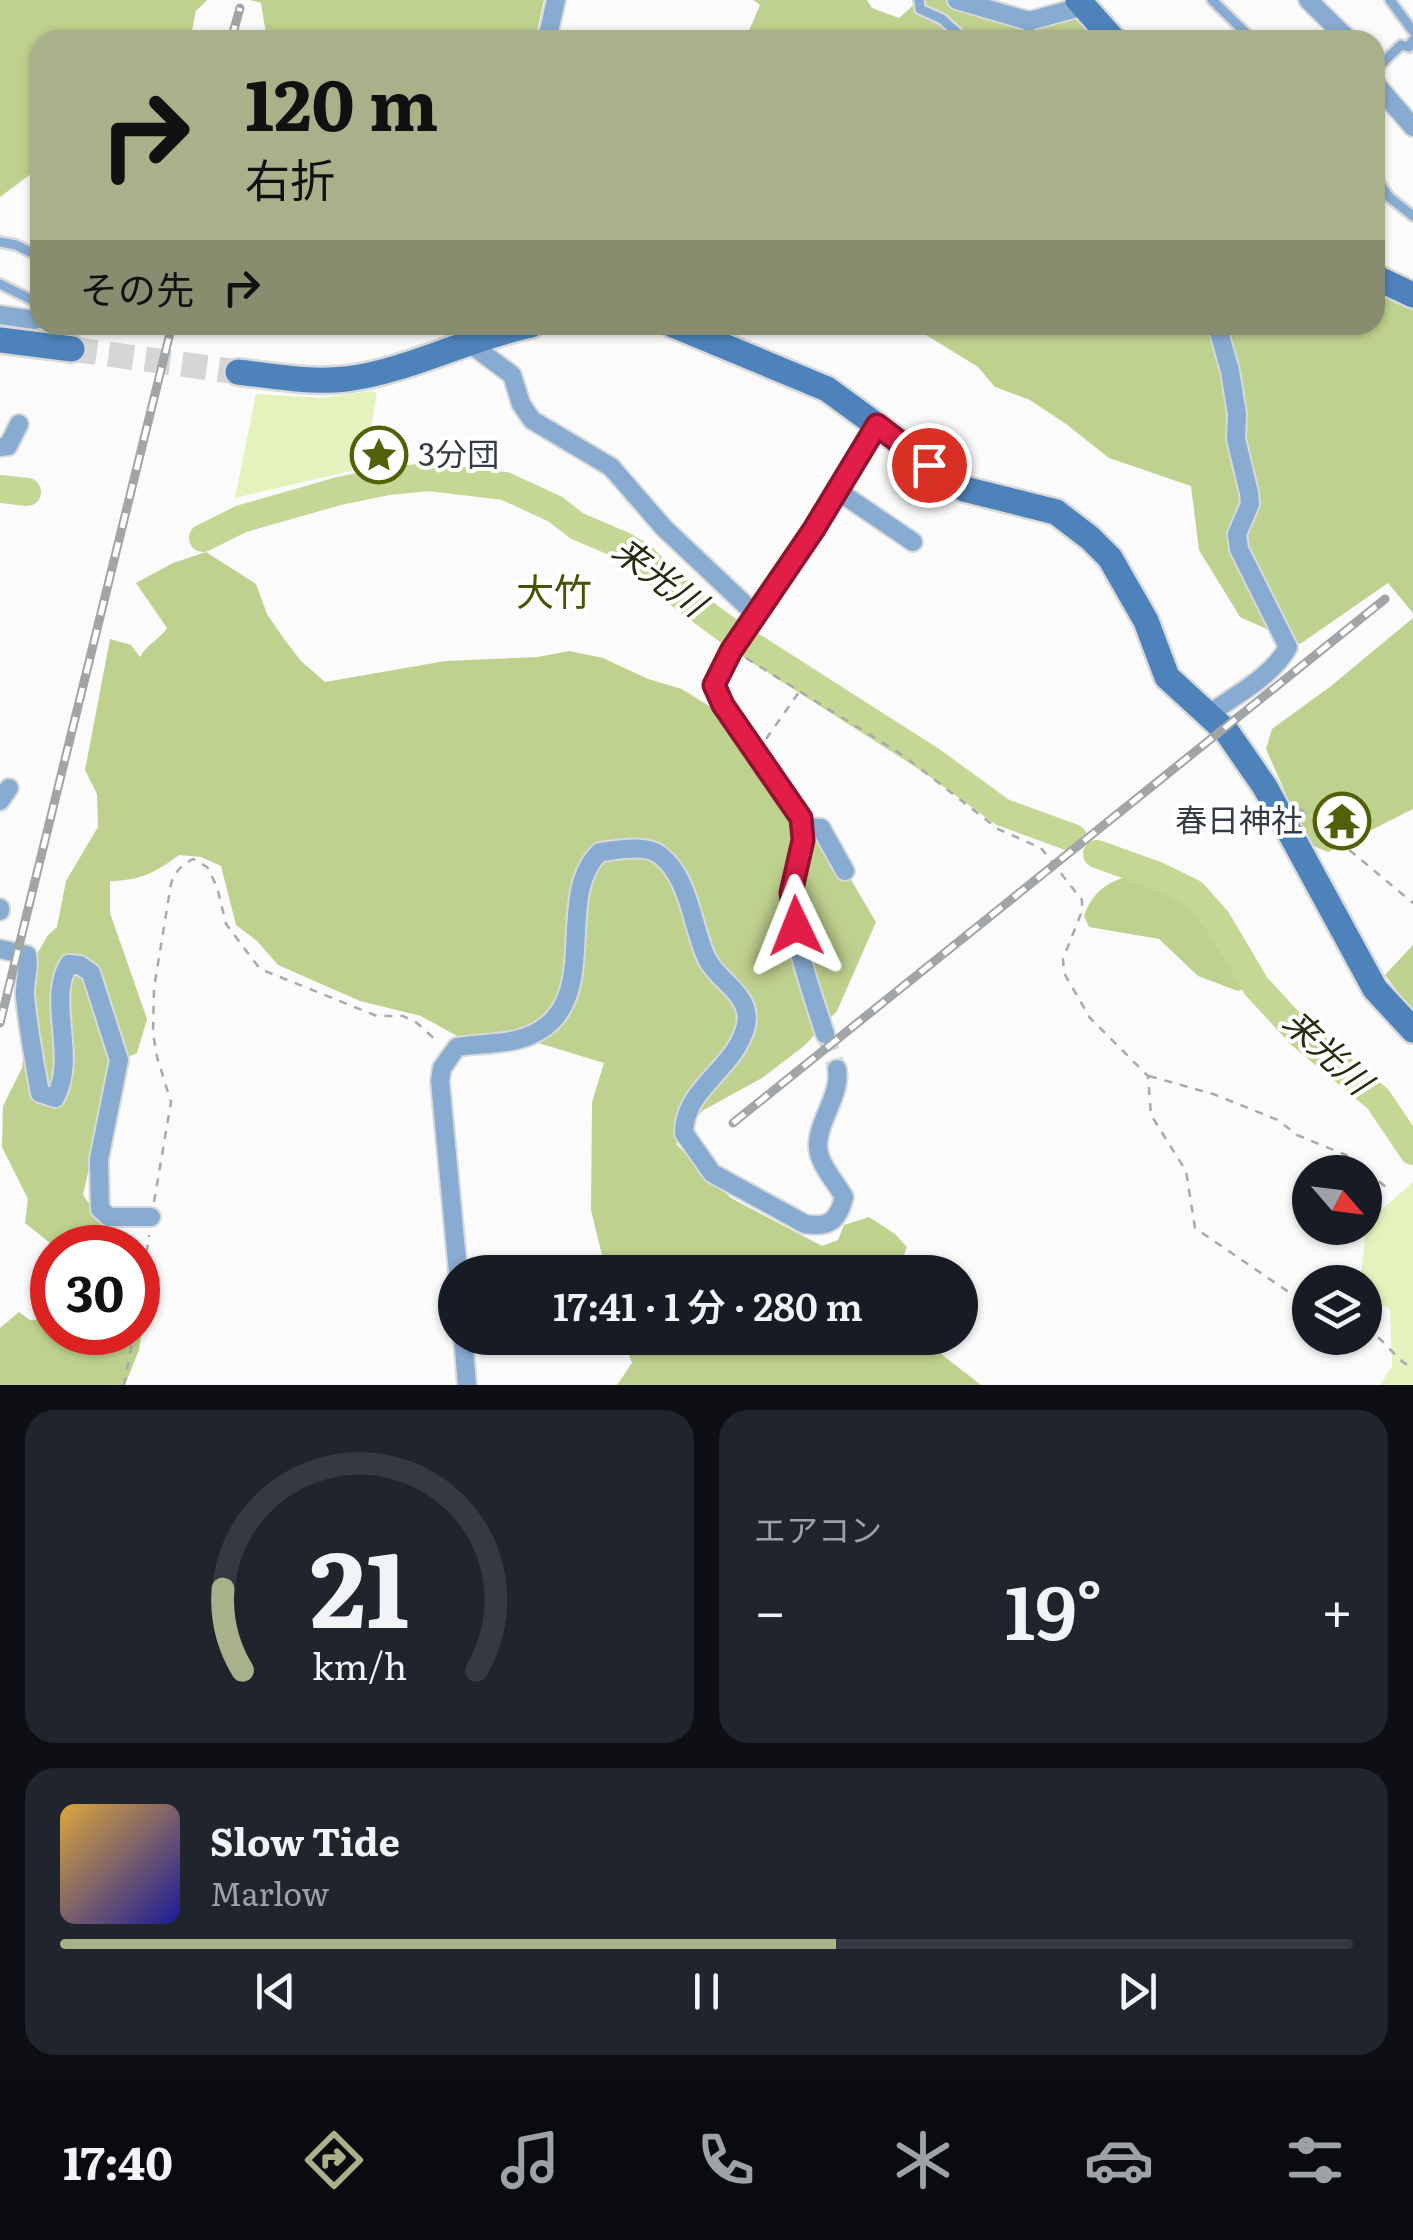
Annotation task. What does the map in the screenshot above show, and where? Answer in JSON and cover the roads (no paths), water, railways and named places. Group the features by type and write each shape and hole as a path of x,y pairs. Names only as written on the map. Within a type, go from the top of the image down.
{"street":[{"path":"549,30 556,0"},
{"path":"957,0 1028,30 1081,3 1105,30"},
{"path":"1308,0 1339,30"},
{"path":"1385,95 1413,127"},
{"path":"1385,281 1413,296"},
{"path":"0,315 30,319"},
{"path":"238,372 310,380 346,379 384,371 464,335"},
{"path":"472,335 482,354 509,370 521,404 532,420 611,466 664,528 751,617"},
{"path":"698,335 827,389 964,489 1056,512 1090,538 1110,558 1138,606 1167,678 1227,732 1265,787 1375,989 1413,1030"},
{"path":"1208,714 1267,671 1288,646 1239,549 1237,534 1250,504 1236,439 1238,414 1220,335"},
{"path":"0,340 72,348"},
{"path":"0,447 8,446 19,424"},
{"path":"826,1034 801,954 791,893 803,840 801,818 715,691 717,676 751,617 784,574 877,425"},
{"path":"838,491 913,542"},
{"path":"802,827 821,828 845,871"},
{"path":"457,1255 440,1082 442,1068 456,1047 529,1037 550,1022 564,1004 574,975 582,878 589,862 600,852 652,850 663,857 673,870 708,963 748,1010 746,1030 687,1109 684,1122 692,1148 712,1173 805,1224 830,1224 840,1213 844,1198 818,1149 822,1124 839,1078 837,1069"},
{"path":"0,950 27,956 29,961 25,990 30,1034 40,1093 48,1098 55,1098 62,1085 62,975 69,964 80,965 92,973 120,1060 99,1159 100,1208 108,1217 151,1216"},
{"path":"464,1355 467,1385"}],"lane":[{"path":"919,0 920,9 954,30"},
{"path":"1212,0 1243,30"},
{"path":"1390,0 1413,31"},
{"path":"1385,60 1401,45 1410,48 1413,40"},
{"path":"1385,191 1413,216"},
{"path":"0,242 30,252"},
{"path":"0,284 30,299"}],"waterway":[{"name":"来光川","path":"203,538 241,519 388,481 429,477 505,486 642,557 684,598 730,632 932,761 1002,812 1073,838"},
{"name":"来光川","path":"0,489 27,492"},
{"name":"来光川","path":"1097,854 1193,893 1217,920 1256,986 1301,1035 1378,1099 1413,1151"}],"tunnel":[{"path":"72,349 238,372"},
{"path":"825,1034 837,1069"}],"railway":[{"path":"234,30 240,8"},
{"path":"0,1023 170,335"},
{"path":"733,1123 1385,599"}],"place":[{"name":"3分団","path":"379,455"},
{"name":"春日神社","path":"1342,821"}],"district":[{"name":"大竹","path":"554,593"}]}
